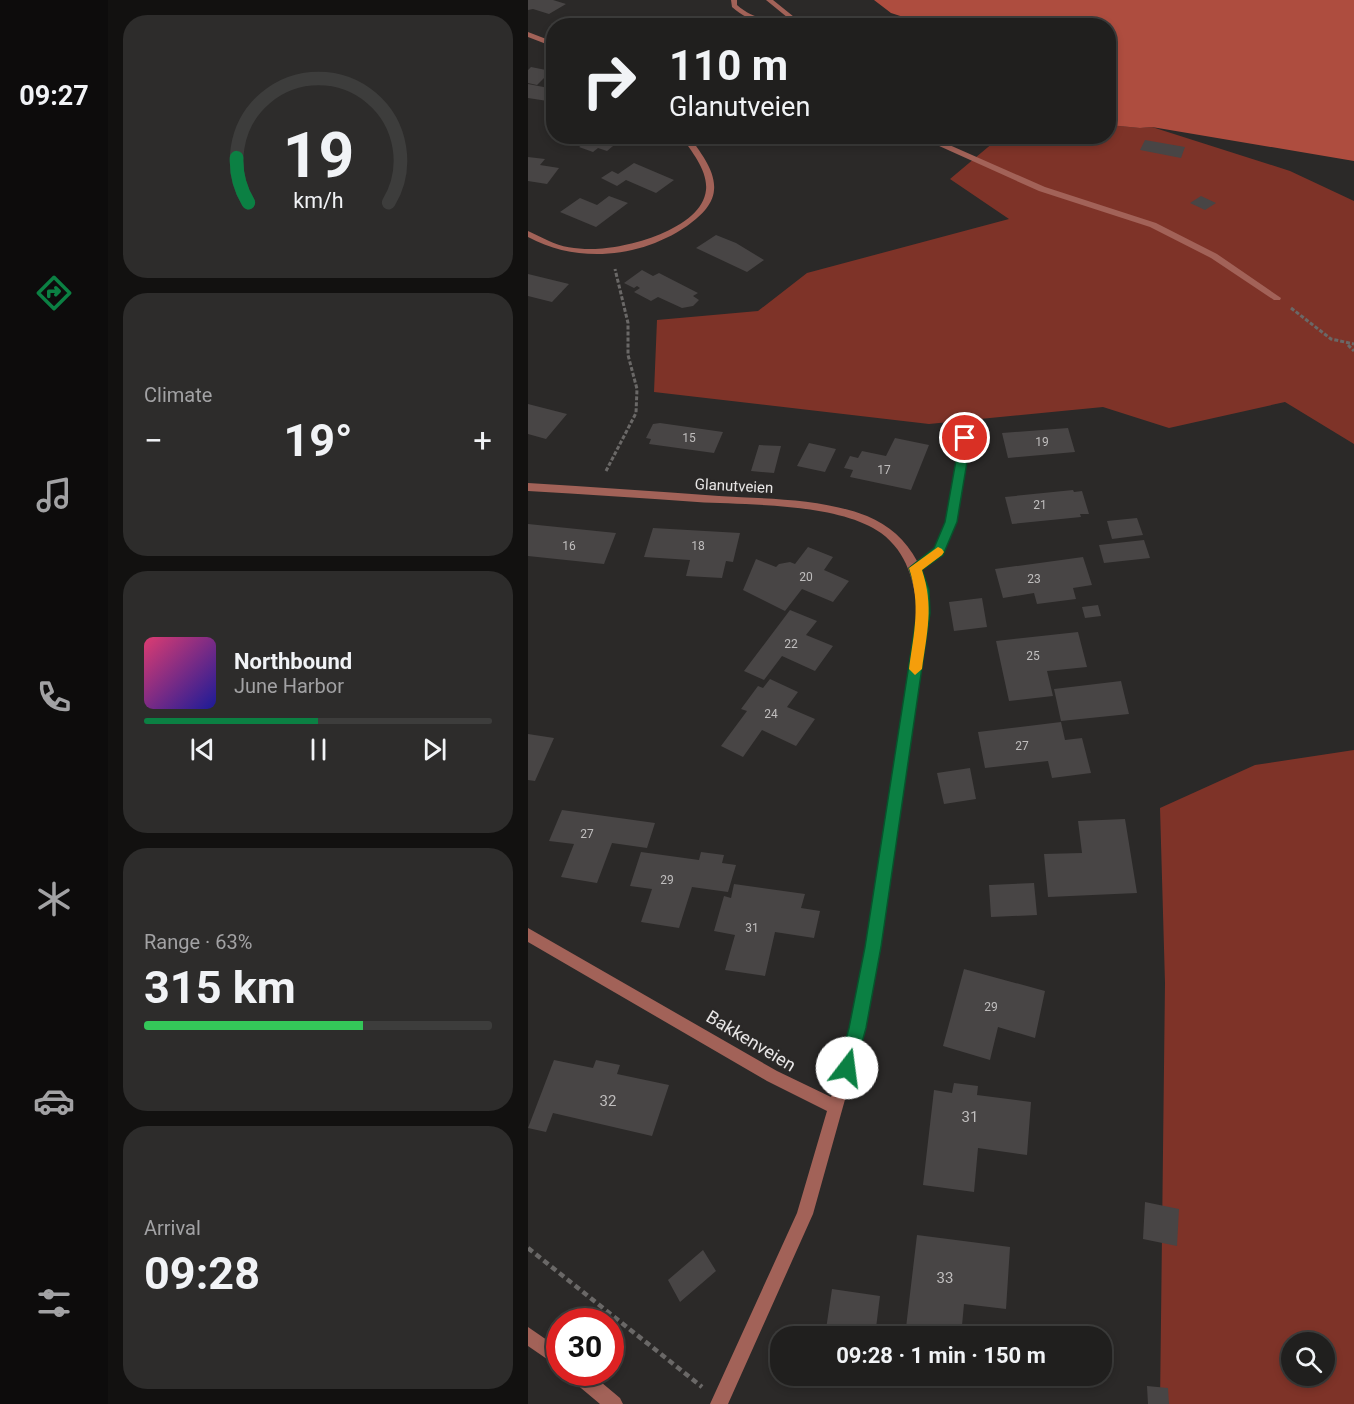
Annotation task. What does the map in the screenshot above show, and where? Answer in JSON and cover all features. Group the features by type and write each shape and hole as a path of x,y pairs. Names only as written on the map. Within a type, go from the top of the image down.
{"street":[{"path":"734,0 734,6 749,18"},
{"path":"769,0 792,18"},
{"path":"528,34 546,42"},
{"path":"528,234 555,246 577,250 610,250 644,243 675,231 699,213 706,201 710,186 708,175 690,144"},
{"path":"939,144 1042,189 1153,225 1223,261 1277,298"},
{"path":"915,568 939,551 951,522 965,438"},
{"name":"Glanutveien","path":"528,487 790,504 847,513 886,532 908,553 922,590 924,613 873,947 858,1028 836,1107"},
{"name":"Bakkenveien","path":"528,935 769,1076 799,1092 836,1107"},
{"path":"720,1403 805,1214 836,1107"},
{"path":"528,1335 546,1349"},
{"path":"592,1386 614,1404"}],"path":[{"path":"594,493 636,413 637,389 628,355 627,323 610,250"},
{"path":"1277,298 1331,339 1354,344"},
{"path":"1347,344 1354,351"},
{"path":"528,1248 720,1403"}],"shaded area":[{"path":"874,0 1354,0 1354,161 1152,127 1116,126 1116,18 906,18 891,13"},
{"path":"1116,126 1152,127 1290,171 1354,201 1354,444 1285,402 1169,428 1103,407 929,424 654,392 657,320 758,311 807,273 1009,219 950,179 992,144 1116,144"},
{"path":"1354,750 1354,1404 1160,1404 1165,983 1160,808 1255,765"}],"building":[{"path":"528,0 553,0 566,4 549,14 533,9 528,10"},
{"path":"531,67 546,70 546,76 537,85 528,83 528,70"},
{"path":"528,84 546,87 546,101 528,98"},
{"path":"1145,140 1185,147 1181,158 1140,150"},
{"path":"583,144 615,144 607,151 598,148 593,152 579,147"},
{"path":"528,157 545,159 540,165 559,168 547,184 528,181"},
{"path":"634,163 674,180 656,193 626,180 617,186 601,178 612,171 618,174"},
{"path":"609,196 628,203 596,227 560,212 580,198 597,205"},
{"path":"1201,196 1216,203 1205,210 1190,203"},
{"path":"716,235 736,243 764,260 747,272 696,248"},
{"path":"642,270 653,276 659,273 698,293 693,296 699,300 693,306 682,308 658,297 651,301 634,292 640,288 637,286 634,288 624,283"},
{"path":"528,274 569,284 552,302 528,296"},
{"path":"528,404 567,414 546,439 528,434"},
{"path":"653,424 723,432 714,453 649,444 651,439 646,438"},
{"path":"1068,428 1075,452 1008,458 1002,433"},
{"path":"895,438 929,445 911,490 850,477 853,470 844,468 850,456 858,458 862,451 886,456"},
{"path":"809,443 836,449 825,472 797,466"},
{"path":"759,445 781,446 774,473 751,471"},
{"path":"1073,490 1074,492 1082,491 1089,514 1080,514 1081,517 1012,524 1005,497"},
{"path":"1137,518 1143,535 1112,539 1107,521"},
{"path":"528,524 616,533 604,564 528,556"},
{"path":"653,528 740,533 733,562 726,561 722,578 686,576 690,560 644,557"},
{"path":"1144,540 1150,558 1104,563 1099,545"},
{"path":"808,547 833,557 824,570 849,581 833,602 802,589 785,611 743,590 756,559 776,567 779,564 790,562 795,564"},
{"path":"1083,557 1092,585 1073,588 1076,599 1037,604 1034,593 1003,598 995,569"},
{"path":"982,598 987,627 954,631 949,602"},
{"path":"1098,605 1101,616 1085,618 1082,607"},
{"path":"790,610 817,621 806,635 833,646 815,671 782,656 764,680 744,671"},
{"path":"1078,632 1087,667 1047,671 1053,696 1009,701 996,641"},
{"path":"770,679 798,692 787,707 815,719 796,746 762,730 743,757 721,746 747,711 741,709 758,686 763,688"},
{"path":"1121,681 1129,714 1061,721 1054,689"},
{"path":"1061,722 1065,740 1082,738 1091,773 1052,778 1048,761 985,768 978,732"},
{"path":"528,734 554,738 535,781 528,780"},
{"path":"970,768 976,799 944,804 937,773"},
{"path":"562,810 655,823 647,848 612,843 597,883 561,877 574,844 549,841"},
{"path":"1125,819 1137,893 1048,897 1044,854 1082,853 1078,821"},
{"path":"641,852 699,860 701,852 724,855 722,863 736,865 728,892 692,887 679,928 641,922 652,889 630,886"},
{"path":"1034,883 1037,915 991,917 989,885"},
{"path":"734,884 805,894 801,908 820,911 814,938 775,932 765,976 725,970 735,935 714,931 724,896 731,898"},
{"path":"964,969 1045,991 1035,1038 998,1027 990,1060 943,1046"},
{"path":"554,1060 593,1068 596,1060 620,1065 617,1074 669,1085 652,1136 553,1113 546,1132 528,1128"},
{"path":"954,1083 978,1086 977,1095 1031,1102 1027,1155 978,1148 974,1192 923,1185 934,1090 952,1093"},
{"path":"1145,1202 1179,1209 1177,1246 1143,1239"},
{"path":"917,1235 1010,1247 1006,1309 964,1304 962,1326 906,1326"},
{"path":"703,1250 716,1271 680,1302 668,1280"},
{"path":"832,1289 880,1296 876,1326 826,1326"},
{"path":"1147,1386 1168,1388 1169,1404 1148,1404"}],"slow traffic":[{"path":"915,669 924,613 922,590 915,568 938,552"}],"route":[{"path":"847,1068 858,1028 873,947 924,613 922,590 915,568 939,551 951,522 965,438"}]}
